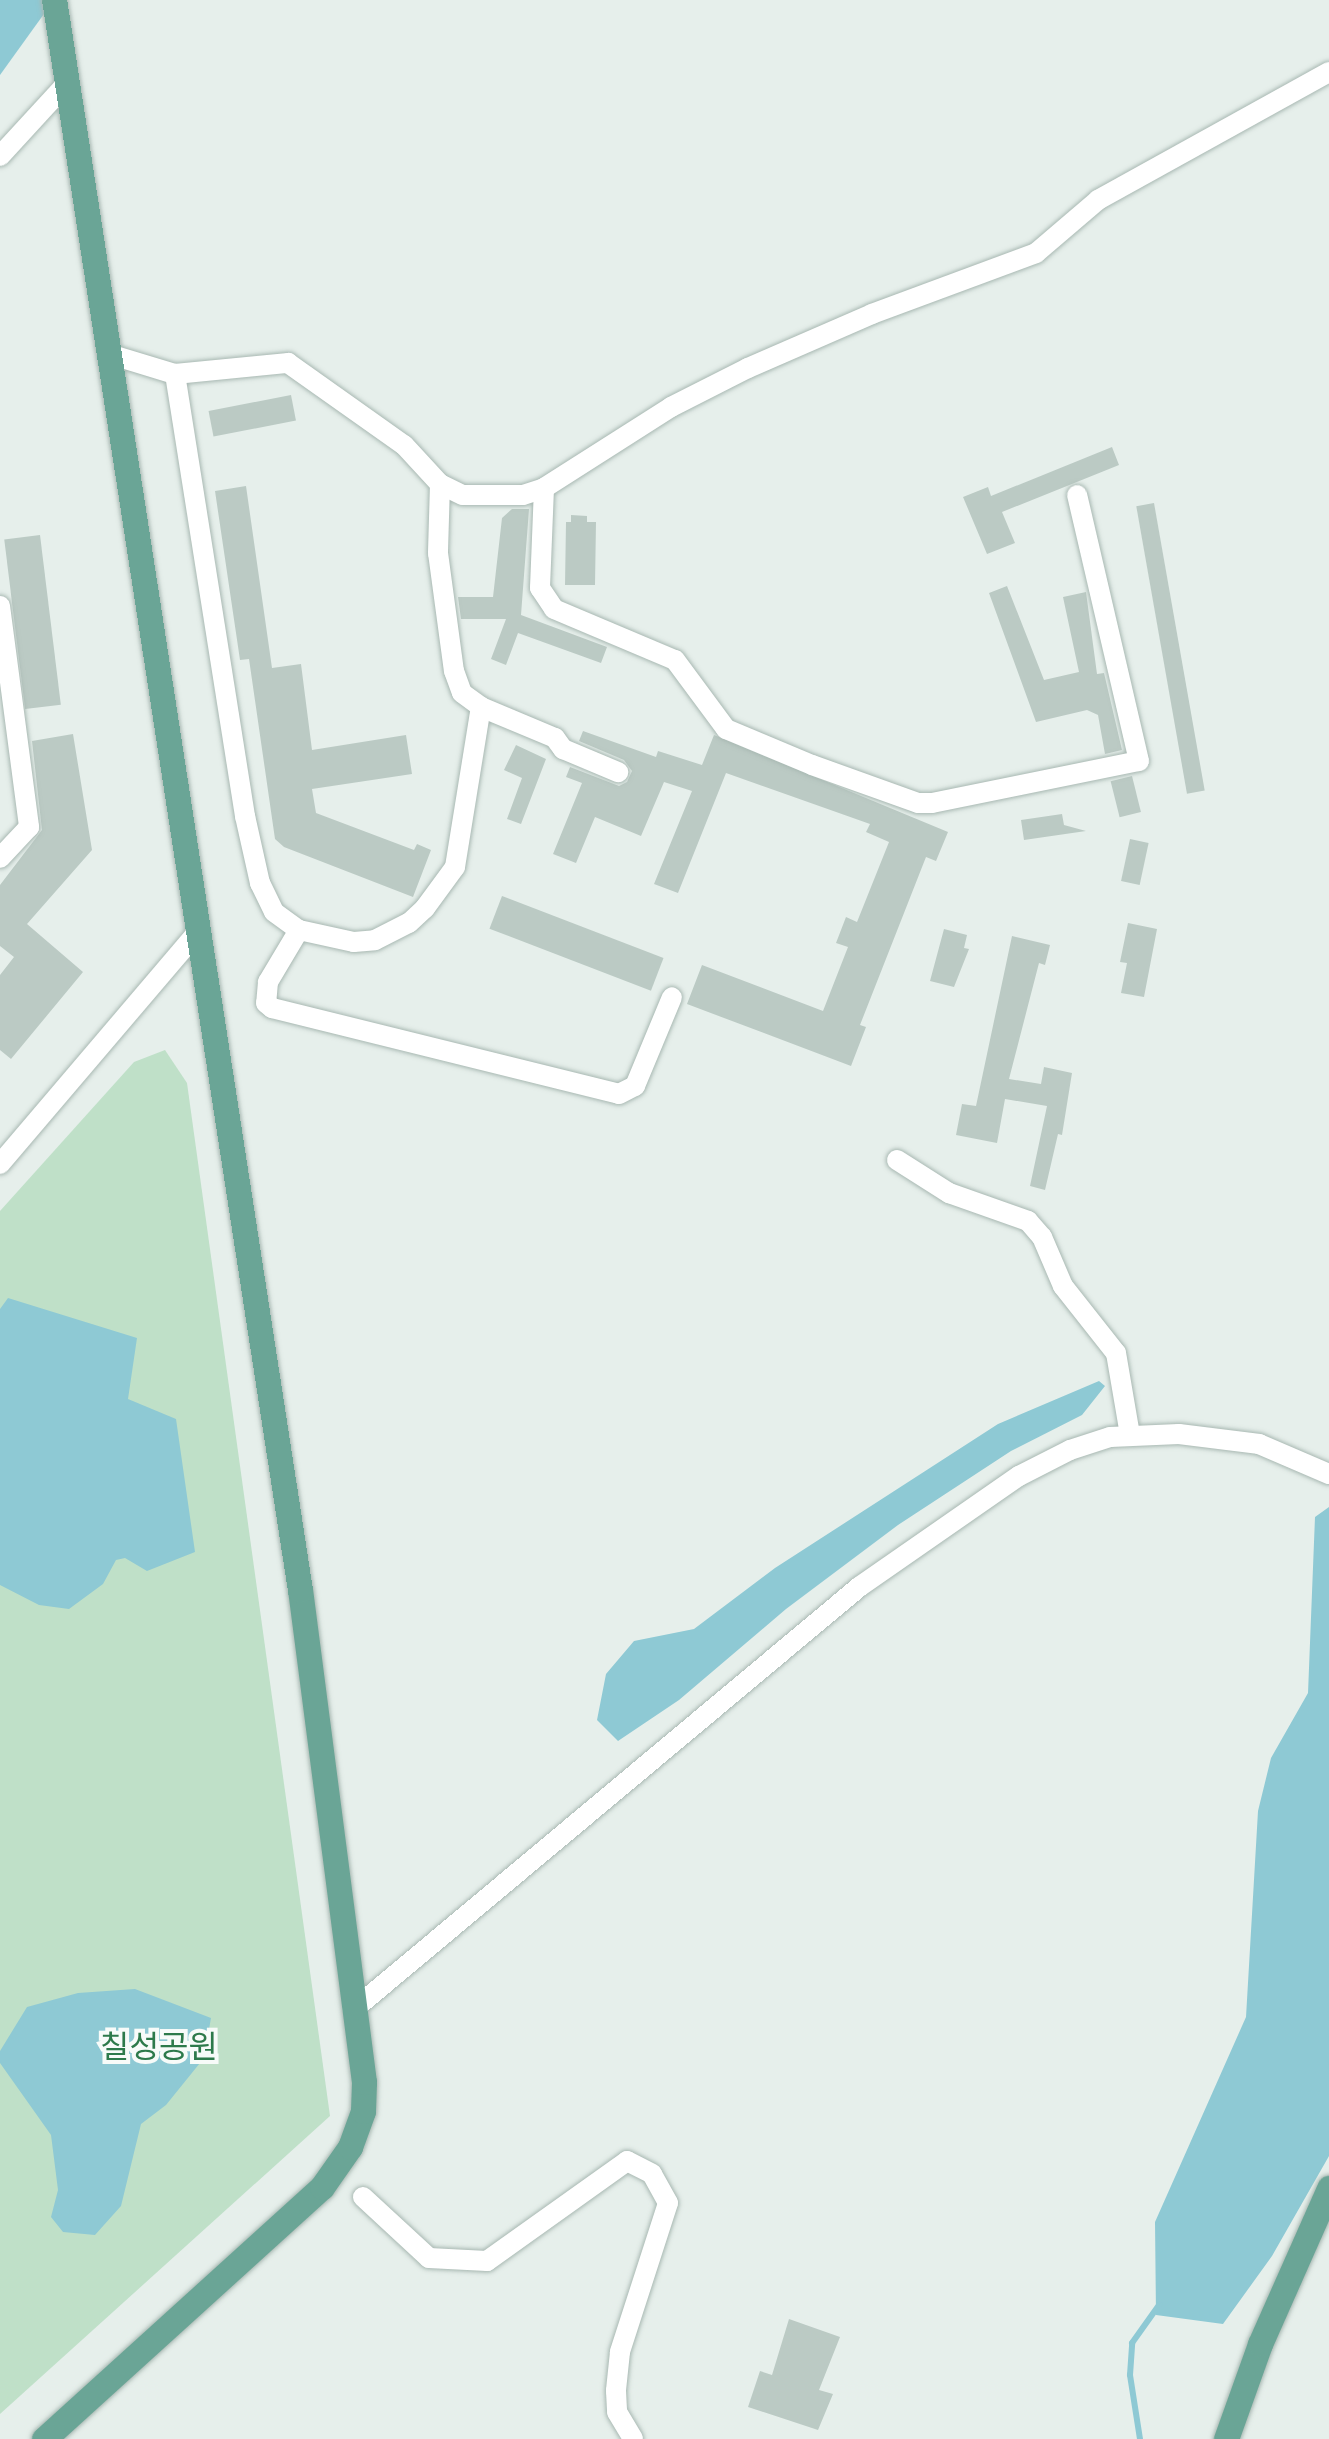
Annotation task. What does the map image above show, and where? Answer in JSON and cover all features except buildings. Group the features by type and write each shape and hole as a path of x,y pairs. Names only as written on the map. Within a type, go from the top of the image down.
{"main road":[{"path":"44,2439 338,2168 363,2111 364,2082 300,1590 54,0"},
{"path":"1226,2439 1260,2344 1329,2188"}],"street":[{"path":"109,354 175,374 288,363 404,445 440,484 463,495 505,498 544,488 671,407 748,368 872,314 1036,253 1098,200 1329,72"},
{"path":"0,156 68,82"},
{"path":"175,374 252,850 264,897 274,912 299,930 354,942 374,940 408,923 440,892 455,867 481,707"},
{"path":"440,484 438,553 454,671 462,693 481,707 556,738 564,750 618,772"},
{"path":"544,488 540,588 554,609 676,660 726,729 918,803 1139,761 1077,495"},
{"path":"0,606 29,827 0,858"},
{"path":"299,930 268,982 266,1004 272,1008 619,1094 635,1086 672,997"},
{"path":"0,1164 196,934"},
{"path":"897,1160 950,1194 1028,1220 1042,1237 1063,1286 1116,1353 1130,1435"},
{"path":"354,2010 858,1587 1019,1476 1070,1450 1130,1435 1223,1436 1284,1452 1329,1474"},
{"path":"363,2197 428,2258 486,2260 627,2161 652,2174 668,2204 620,2352 616,2391 617,2412 633,2439"}],"green space":[{"name":"칠성공원","path":"165,1050 187,1083 330,2116 0,2414 0,1211 134,1062"}],"water":[{"path":"0,0 54,0 0,75"},
{"path":"8,1298 137,1338 128,1399 176,1419 195,1552 147,1571 125,1558 116,1560 103,1584 69,1609 39,1605 0,1585 0,1309"},
{"path":"1099,1381 1105,1386 1082,1415 1011,1451 898,1525 786,1609 679,1700 618,1741 597,1720 606,1674 634,1641 694,1629 775,1568 998,1424"},
{"path":"1329,1507 1329,2156 1272,2256 1223,2324 1156,2315 1155,2222 1246,2017 1258,1811 1271,1758 1308,1693 1315,1517"},
{"path":"135,1989 211,2018 204,2058 166,2105 141,2124 121,2206 95,2235 63,2232 51,2217 58,2190 51,2135 0,2063 0,2051 27,2007 78,1993"}],"waterway":[{"path":"1140,2439 1130,2375 1132,2343 1159,2305"}]}
